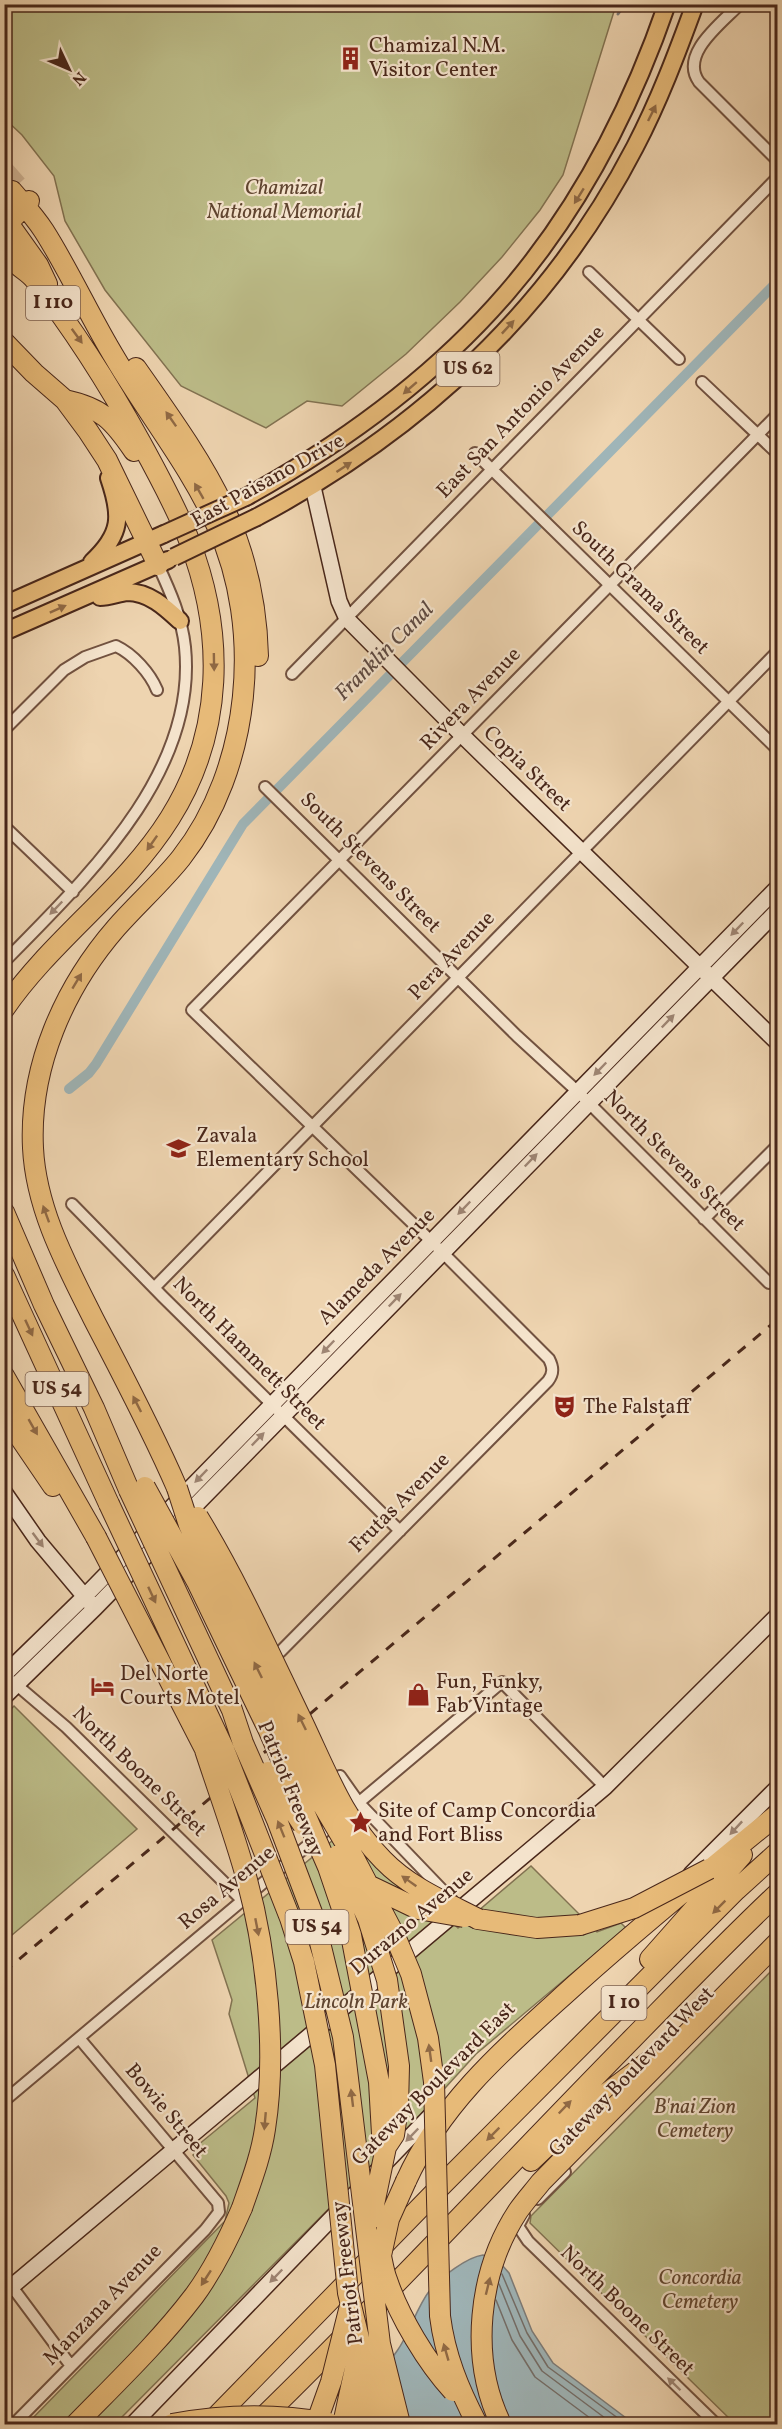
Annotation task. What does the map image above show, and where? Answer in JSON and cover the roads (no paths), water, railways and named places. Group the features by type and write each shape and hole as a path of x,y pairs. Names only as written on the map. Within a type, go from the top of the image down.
{"highway":[{"name":"I 110","path":"16,201 56,242 62,268 122,349 203,468 231,522 246,561 257,628 255,705 245,753 233,773 219,789 208,817 183,856 99,949 64,1004 45,1059 33,1119 33,1149 40,1197 45,1213 68,1269 177,1488"},
{"path":"16,201 9,226 38,264 54,305"},
{"name":"I 110","path":"4,244 13,249 15,262 34,279 80,339 142,444 168,498"},
{"path":"4,342 65,400 107,460 155,537 166,561"},
{"path":"4,1009 44,960 143,855 170,818 188,785 199,756 213,698 215,665 213,631 204,585 189,539 168,498 121,433 100,411 88,405 65,400"},
{"name":"US 54","path":"4,1212 44,1305 94,1408 137,1489"},
{"name":"Patriot Freeway","path":"4,1275 223,1747 290,1918 314,2004 325,2065 348,2293 380,2424"},
{"path":"4,1376 91,1540 210,1788 225,1827 237,1848"},
{"path":"4,1414 91,1540 164,1665 250,1840 270,1868"},
{"path":"177,1488 189,1525 308,1780 354,1858 395,1936 411,1974 428,2038 434,2082 442,2334 451,2369 477,2424"},
{"path":"177,1488 199,1518 255,1623 338,1798 355,1827 383,1860 409,1882 478,1920"},
{"path":"137,1489 198,1582 269,1731 328,1867 351,1935 378,2082 382,2134 386,2147"},
{"name":"Patriot Freeway","path":"137,1489 232,1710 243,1743 278,1820 314,1918 343,2037 380,2344 400,2424"},
{"path":"232,1710 288,1806 308,1832 360,1881 388,1897 418,1909 537,1928 580,1925 634,1908 709,1869"},
{"path":"76,2424 169,2326 194,2296 230,2235 254,2172 265,2129 270,2040 267,1994 258,1933 248,1882 205,1750"},
{"path":"308,1780 319,1813 368,1919 387,1980 399,2066 398,2107 394,2135 386,2147 370,2225 331,2382 316,2424"},
{"path":"172,2424 251,2414 299,2417 342,2424 389,2219 413,2165 435,2127 476,2077 522,2033 709,1869 777,1814"},
{"path":"512,2114 554,2060 653,1956 777,1814"},
{"name":"I 10","path":"209,2424 512,2114 736,1890 777,1852"},
{"name":"I 10","path":"499,2183 729,1940 777,1893"},
{"path":"501,2424 488,2389 483,2367 481,2327 488,2283 505,2234 519,2210 541,2182 777,1942"},
{"path":"256,2424 499,2183 586,2109 733,1996"},
{"path":"358,2156 387,2280 426,2355 447,2385 482,2424"},
{"path":"194,2424 403,2212 446,2181"},
{"path":"348,2293 361,2424"}],"main road":[{"name":"East Paisano Drive","path":"4,605 246,496 345,438 403,395 464,339 506,295 575,203 608,145 642,74 667,4"},
{"name":"East Paisano Drive","path":"4,632 166,561 313,487 367,451 429,404 504,332 551,278 603,204 635,148 657,102 695,4"},
{"path":"313,487 311,475 314,470 337,453 345,438"},
{"path":"87,567 112,540 119,518 111,484 97,446"},
{"name":"Copia Street","path":"313,487 339,601 347,619 463,736 777,1043"},
{"path":"87,596 109,597 125,592 138,593 156,601 180,621"},
{"name":"Alameda Avenue","path":"705,973 777,887"},
{"name":"Alameda Avenue","path":"4,1697 9,1679 84,1597 277,1410 705,973 777,910"},
{"name":"Alameda Avenue","path":"9,1679 95,1608 277,1410"},
{"path":"4,1492 38,1541 95,1608"},
{"name":"Durazno Avenue","path":"7,2285 174,2150 605,1787 777,1615"},
{"name":"Gateway Boulevard East","path":"133,2424 484,2061 692,1873 777,1787"},
{"name":"Gateway Boulevard West","path":"733,1996 777,1955"}],"street":[{"path":"740,4 704,42 693,62 692,70 699,82 777,161"},
{"name":"East San Antonio Avenue","path":"292,674 777,177"},
{"path":"589,272 680,359"},
{"path":"702,382 777,454"},
{"name":"Rivera Avenue","path":"312,1127 192,1010 777,414"},
{"name":"South Grama Street","path":"475,453 777,750"},
{"path":"4,962 73,892 122,832 160,769 175,736 183,705 186,672 180,621 166,561"},
{"path":"4,730 64,670 85,657 116,646 128,653 152,679 157,690"},
{"name":"Pera Avenue","path":"155,1287 777,651"},
{"name":"South Stevens Street","path":"265,787 458,978 583,1097"},
{"path":"4,826 73,892"},
{"name":"North Stevens Street","path":"583,1097 769,1283"},
{"path":"312,1127 437,1247"},
{"path":"704,1219 777,1145"},
{"name":"North Hammett Street","path":"72,1204 400,1531"},
{"name":"Frutas Avenue","path":"280,1652 552,1376 553,1367 549,1359 437,1247"},
{"name":"North Boone Street","path":"9,1679 66,1727 242,1900"},
{"name":"Rosa Avenue","path":"4,2101 502,1683 605,1787"},
{"path":"340,1776 359,1803 460,1908"},
{"name":"Gateway Boulevard West","path":"520,2221 733,1996"},
{"name":"Bowie Street","path":"79,2038 218,2204 219,2212"},
{"name":"Manzana Avenue","path":"14,2424 205,2230 219,2212"},
{"name":"North Boone Street","path":"520,2221 520,2230 528,2241 716,2424"},
{"path":"7,2285 71,2366"}],"water":[{"path":"483,2255 502,2265 509,2273 532,2331 553,2363 634,2424 327,2424 374,2380 391,2360 402,2344 430,2290 455,2268 470,2259"}],"waterway":[{"path":"618,14 625,4"},
{"name":"Franklin Canal","path":"69,1089 89,1073 96,1064 243,824 778,281"}],"tunnel":[{"path":"4,170 18,186"}],"railway":[{"path":"4,1972 778,1319"}],"place":[{"name":"Chamizal N.M. Visitor Center","path":"351,58"},
{"name":"Zavala Elementary School","path":"178,1148"},
{"name":"The Falstaff","path":"565,1407"},
{"name":"Del Norte Courts Motel","path":"102,1686"},
{"name":"Fun, Funky, Fab Vintage","path":"418,1694"},
{"name":"Site of Camp Concordia and Fort Bliss","path":"360,1823"}],"park label":[{"name":"Chamizal National Memorial","path":"284,200"},
{"name":"Lincoln Park","path":"356,2002"},
{"name":"B'nai Zion Cemetery","path":"695,2119"},
{"name":"Concordia Cemetery","path":"700,2290"}]}
